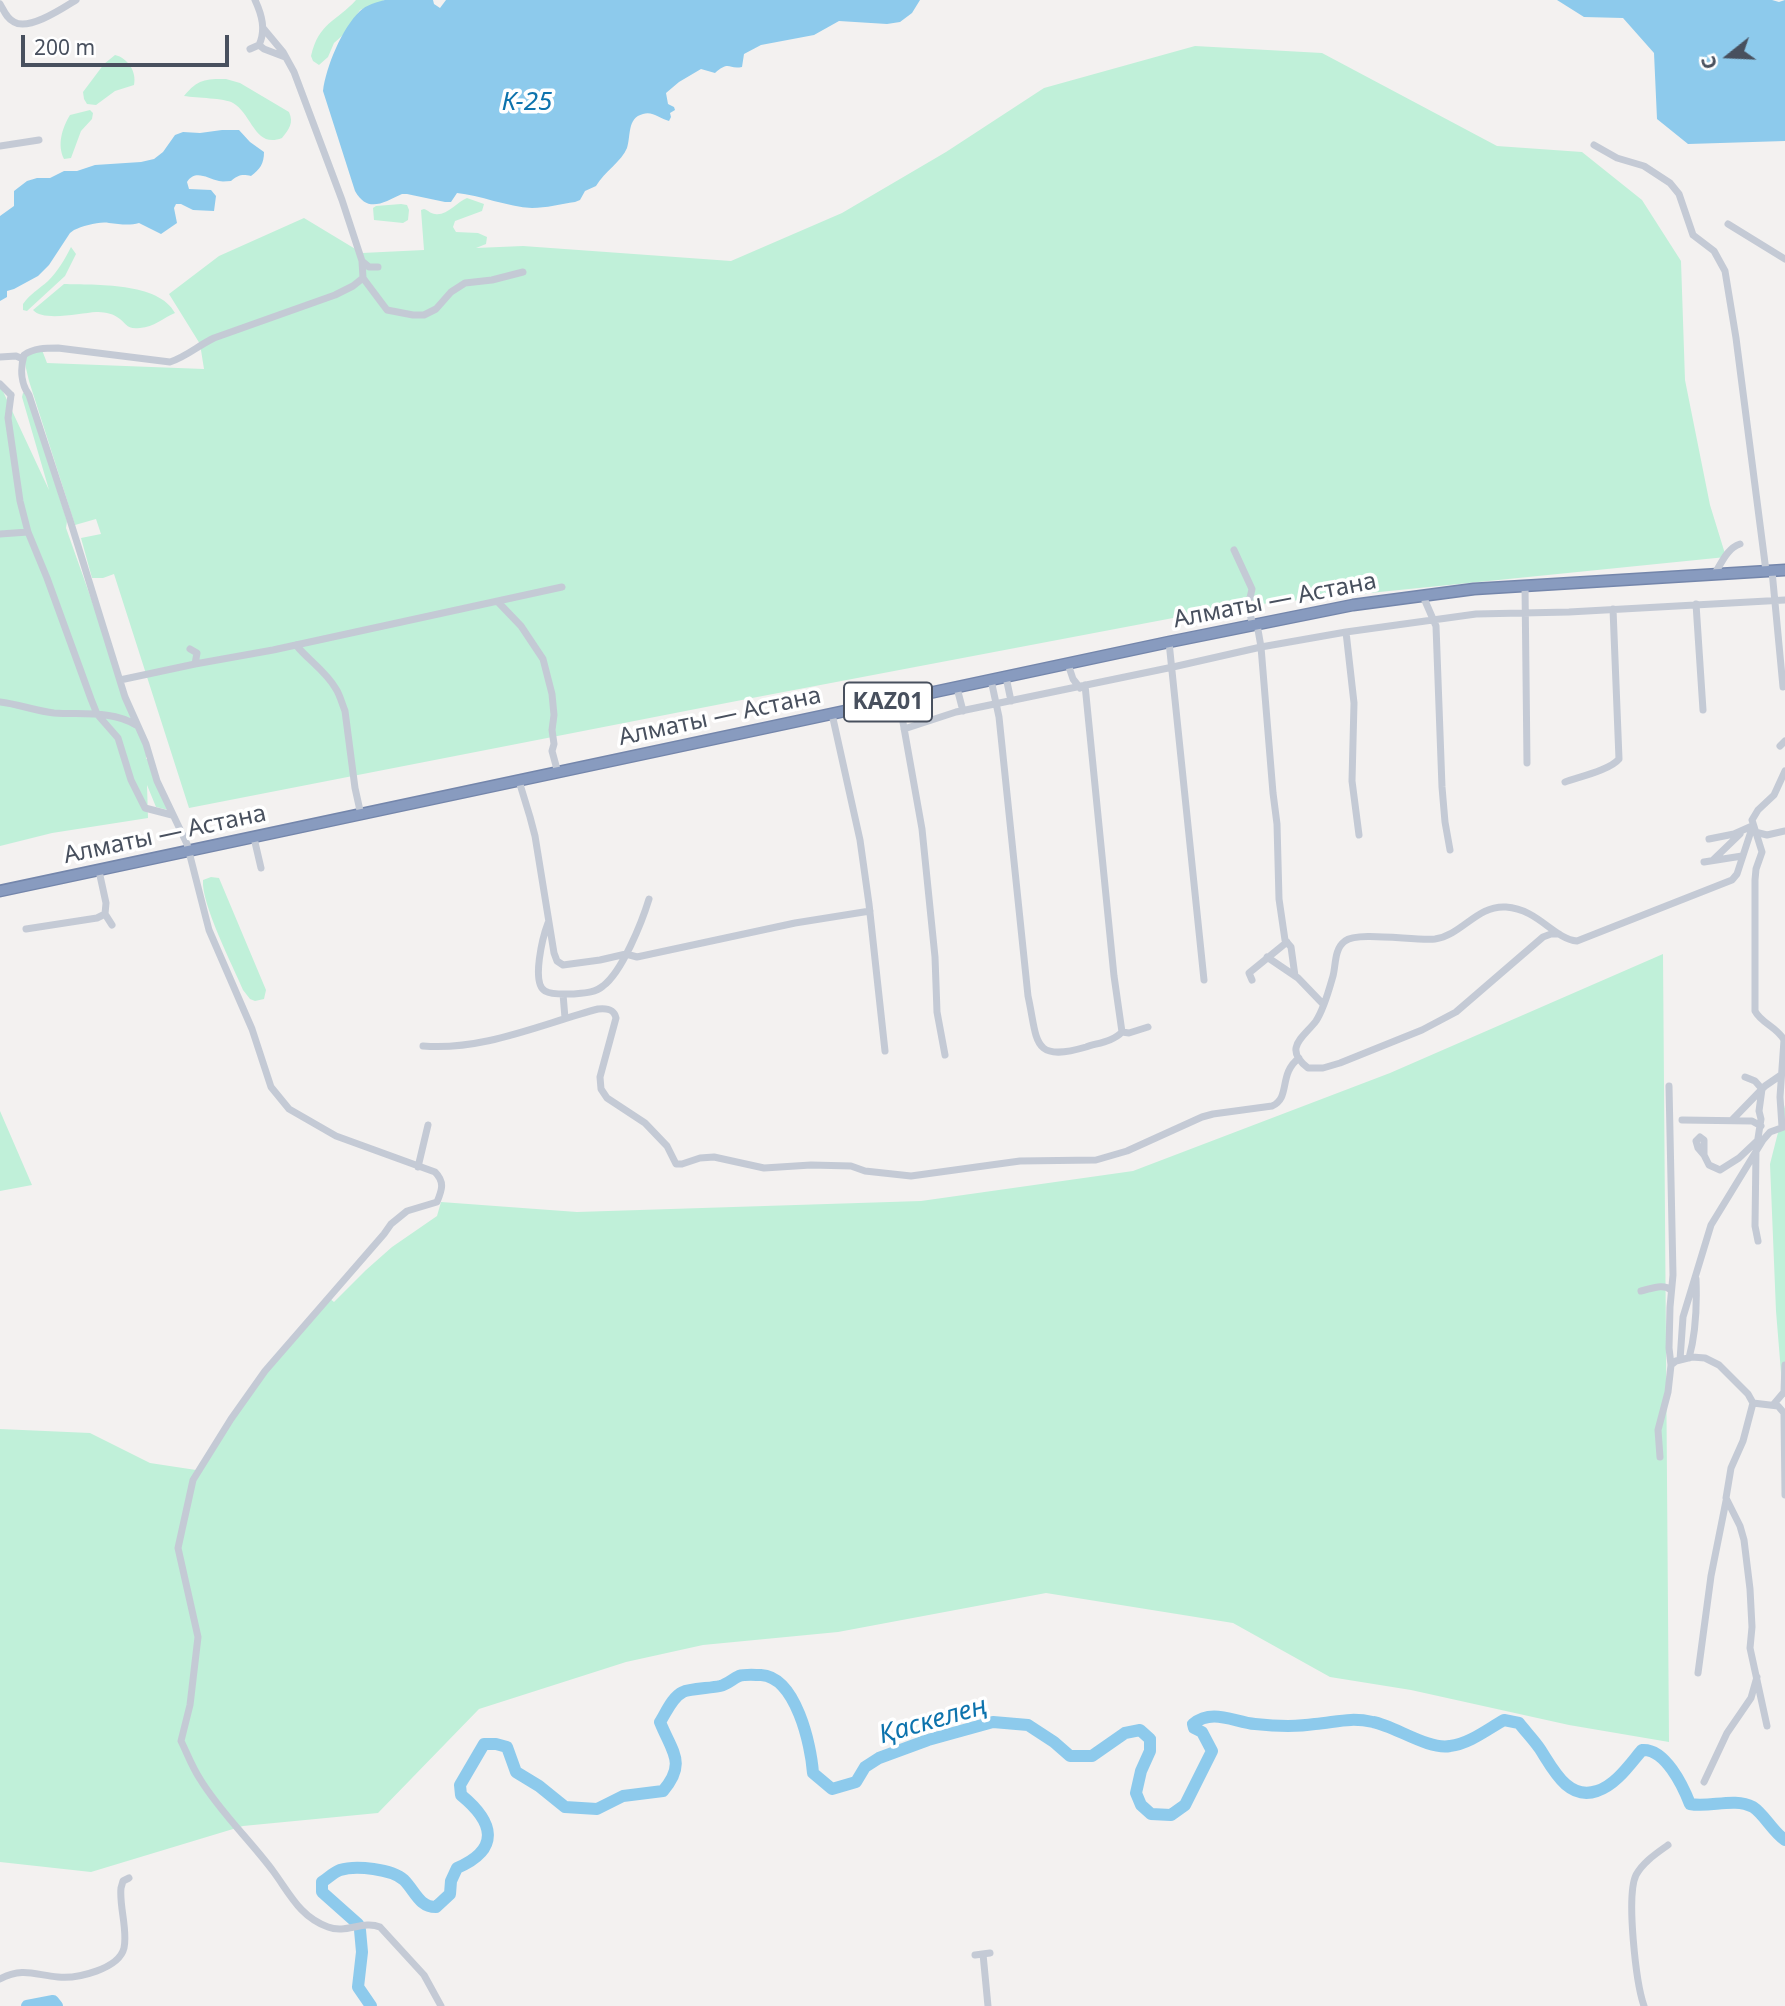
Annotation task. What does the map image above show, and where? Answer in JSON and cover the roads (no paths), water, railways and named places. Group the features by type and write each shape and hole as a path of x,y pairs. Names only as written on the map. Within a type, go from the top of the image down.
{"highway":[{"name":"Алматы — Астана","path":"0,891 1170,642 1353,606 1474,589 1785,570"}],"street":[{"path":"0,5 10,20 22,24 45,18 76,0"},
{"path":"255,0 263,28 259,45"},
{"path":"263,28 286,58 312,115 362,261 363,278 387,310 424,315 436,309 451,292 465,283 523,272"},
{"path":"250,49 259,45"},
{"path":"259,45 264,50 286,58"},
{"path":"0,146 39,140"},
{"path":"1594,145 1616,158 1644,166 1670,183 1679,194 1693,235 1714,251 1725,271 1775,601 1783,687"},
{"path":"1728,224 1785,259"},
{"path":"362,261 369,267 378,267"},
{"path":"363,278 335,295 200,344 170,362 58,348 30,351 23,359 23,388 29,395 120,680 136,725 146,744 157,781 190,851 209,930 252,1029 267,1079 276,1095 300,1117 336,1136 435,1172 442,1182 442,1191 437,1202 407,1211 391,1224 265,1371 193,1480 178,1548 198,1637 190,1705 181,1741 200,1780 273,1870 304,1914 327,1927 336,1929 374,1925 385,1932 424,1975 441,2006"},
{"path":"0,357 16,356 23,359"},
{"path":"1,386 11,395"},
{"path":"11,395 23,388"},
{"path":"11,395 9,425 20,501 28,532 97,714 118,738 131,780 145,808 172,815"},
{"path":"0,418 9,425"},
{"path":"0,534 28,532"},
{"path":"1714,575 1734,545 1740,544"},
{"path":"1234,550 1252,589 1248,607 1261,647 1277,824 1279,899 1295,976"},
{"path":"1525,586 1527,763"},
{"path":"120,680 562,587"},
{"path":"1423,596 1435,619 1441,787 1450,850"},
{"path":"904,729 963,711 1261,647 1346,632 1476,614 1525,614 1785,600"},
{"path":"498,602 521,626 543,659 552,694 552,751 558,773"},
{"path":"1696,604 1703,710"},
{"path":"1565,782 1616,763 1619,759 1613,609"},
{"path":"1346,632 1354,704 1352,781 1359,835"},
{"path":"1170,642 1204,980"},
{"path":"296,645 330,680 345,711 361,815"},
{"path":"190,649 197,653 195,664"},
{"path":"1068,664 1073,679 1082,686 1086,696 1122,1032"},
{"path":"1006,677 1011,701"},
{"path":"991,680 997,705 1026,984 1037,1040 1041,1047 1059,1053 1117,1037 1122,1032"},
{"path":"957,688 963,711"},
{"path":"899,700 922,829 935,957 937,1012 945,1055"},
{"path":"0,702 52,713 97,714 129,720 136,725"},
{"path":"832,714 854,806 870,911 885,1051"},
{"path":"1685,1359 1684,1317 1711,1225 1770,1132 1784,1127 1780,1097 1784,1040 1770,1024 1759,1018 1755,1011 1755,880 1762,852 1752,817 1774,795 1785,771"},
{"path":"519,781 535,836 555,957 563,965 626,954 637,957 795,923 870,911"},
{"path":"1559,934 1543,937 1468,1004 1437,1023 1323,1068 1308,1068 1299,1058 1296,1051 1298,1040 1317,1020 1334,975 1338,950 1350,938 1439,938 1452,933 1484,911 1506,907 1529,913 1568,940 1577,940 1732,880 1737,874 1754,828"},
{"path":"1709,839 1754,828 1767,835 1785,831"},
{"path":"1713,860 1744,830"},
{"path":"254,838 261,868"},
{"path":"1704,862 1742,856"},
{"path":"99,871 106,914 112,925"},
{"path":"548,923 542,940 539,982 545,991 563,994 588,992 604,986 621,965 649,900"},
{"path":"26,929 97,918 106,914"},
{"path":"1252,980 1249,973 1287,942"},
{"path":"1267,957 1295,976 1323,1004"},
{"path":"563,994 565,1018"},
{"path":"423,1046 437,1047 495,1039 605,1008 613,1011 617,1018 602,1069 601,1089 607,1097 645,1123 667,1146 674,1162 679,1165 699,1158 714,1157 764,1168 851,1166 865,1171 911,1176 1020,1161 1096,1160 1127,1152 1202,1117 1277,1104 1282,1097 1286,1073 1299,1058"},
{"path":"1122,1032 1129,1033 1148,1027"},
{"path":"1732,1120 1781,1075"},
{"path":"1745,1077 1755,1081 1762,1090 1756,1151 1755,1226 1758,1241"},
{"path":"1660,1457 1658,1430 1670,1382 1671,1365 1669,1348 1673,1275 1669,1086"},
{"path":"1682,1120 1752,1121 1770,1132"},
{"path":"418,1167 428,1125"},
{"path":"1704,1154 1709,1165 1720,1170 1757,1142"},
{"path":"1685,1359 1692,1346 1696,1276"},
{"path":"1642,1291 1662,1287 1671,1290"},
{"path":"1692,1346 1702,1358"},
{"path":"1671,1365 1676,1361 1702,1358 1719,1365 1748,1394 1753,1403 1726,1490 1698,1673"},
{"path":"1773,1405 1784,1392 1785,1365"},
{"path":"1753,1403 1773,1405 1782,1409 1785,1416 1785,1495"},
{"path":"1726,1500 1744,1540 1750,1589 1751,1648 1767,1726"},
{"path":"1704,1782 1727,1733 1751,1698 1757,1676"},
{"path":"1644,2006 1638,1981 1633,1886 1640,1869 1668,1845"},
{"path":"0,1979 25,1972 61,1978 101,1969 117,1961 124,1947 121,1888 123,1881 129,1878"},
{"path":"983,1954 988,2006"}],"water":[{"name":"К-25","path":"385,0 433,0 440,8 446,0 920,0 912,13 900,22 887,24 839,21 814,35 761,45 744,54 742,67 726,66 715,73 701,69 666,93 668,104 675,110 670,113 669,121 647,113 634,119 625,153 596,186 585,191 580,200 532,208 457,193 451,202 402,194 383,203 371,204 360,198 355,191 323,91 331,60 353,18 362,9"},
{"path":"1557,0 1785,0 1785,141 1688,144 1657,119 1654,53 1623,18 1584,17"},
{"path":"239,130 264,152 264,156 261,166 251,176 236,177 231,181 197,175 190,178 187,182 189,189 211,190 216,196 214,211 193,210 176,204 174,208 177,223 161,234 139,223 101,223 74,230 38,276 7,291 7,297 0,301 0,216 14,206 14,191 27,181 50,178 64,171 154,159 163,152 175,135 183,132"}],"waterway":[{"name":"Қаскелең","path":"358,1924 322,1892 322,1882 335,1872 355,1868 391,1873 404,1880 421,1901 436,1907 450,1894 451,1881 457,1868 481,1852 488,1835 486,1825 461,1795 460,1785 484,1744 507,1747 516,1772 565,1807 597,1809 623,1796 663,1791 676,1765 673,1750 660,1722 679,1694 720,1686 747,1675 761,1675 784,1687 805,1730 813,1773 832,1789 856,1782 865,1767 879,1758 928,1740 993,1722 1028,1725 1070,1756 1092,1756 1125,1733 1140,1730 1150,1739 1150,1751 1141,1771 1136,1793 1141,1805 1151,1814 1171,1815 1185,1805 1212,1751 1202,1732 1194,1728 1193,1724 1200,1719 1215,1716 1255,1724 1285,1726 1365,1721 1382,1724 1441,1746 1464,1742 1504,1720 1519,1723 1562,1781 1578,1791 1587,1793 1604,1788 1622,1774 1642,1750 1650,1751 1665,1761 1672,1770 1690,1804 1746,1804 1757,1810 1785,1840"},
{"name":"Қаскелең","path":"360,1930 362,1952 358,1987 371,2006"},
{"name":"Қаскелең","path":"27,2006 53,2001 57,2006"}]}
